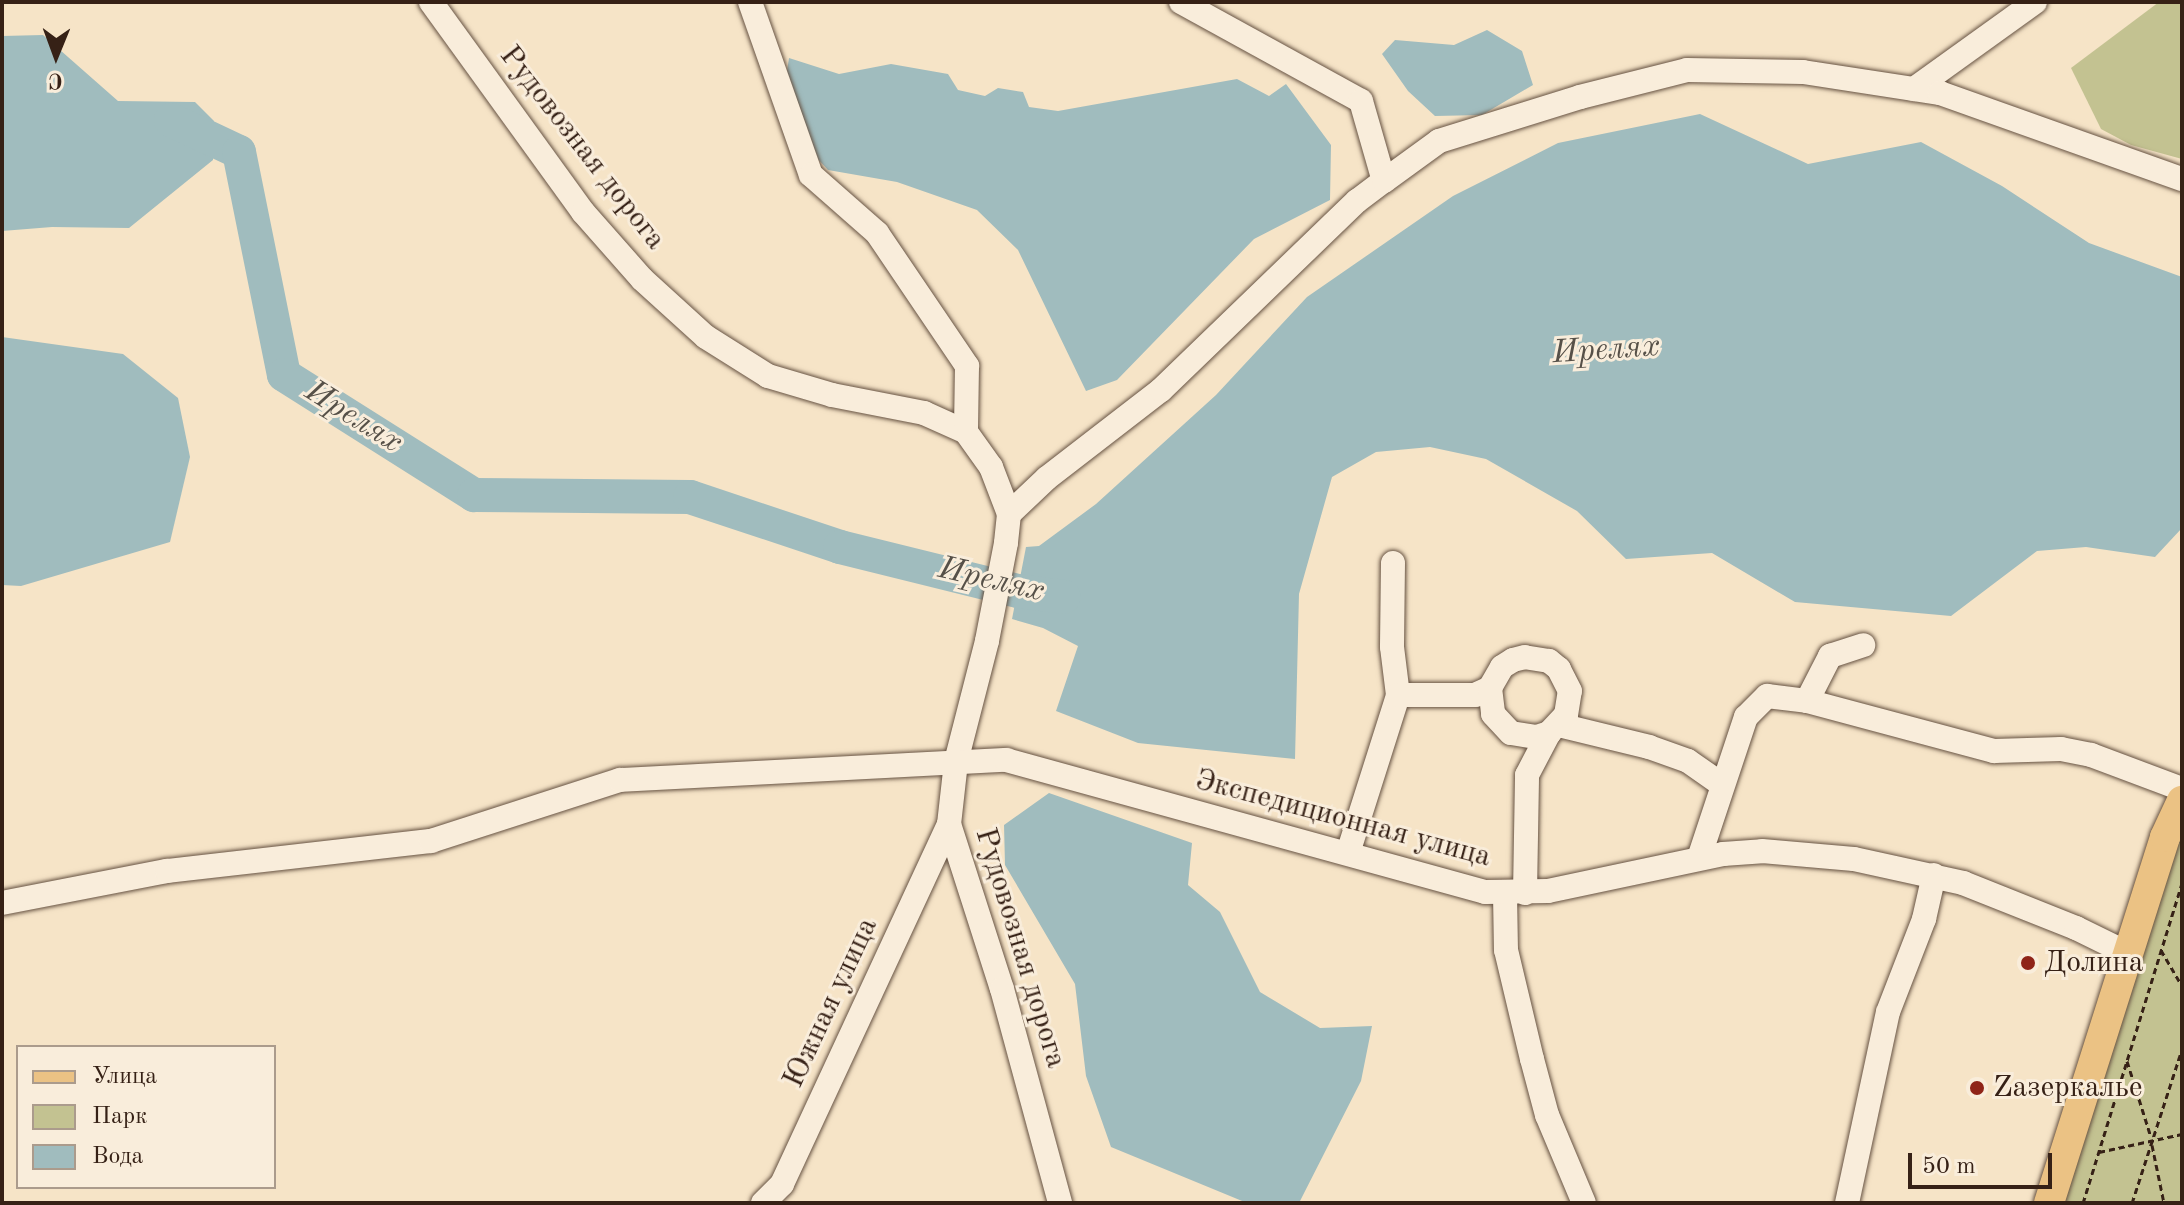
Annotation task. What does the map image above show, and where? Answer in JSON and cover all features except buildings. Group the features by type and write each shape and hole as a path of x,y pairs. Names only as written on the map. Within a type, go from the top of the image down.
{"main road":[{"path":"2049,1203 2165,837 2182,801"}],"street":[{"name":"Рудовозная дорога","path":"431,2 583,212 642,279 706,337 768,376 832,395 924,413 966,432 991,467 1009,514 1006,543 956,762 949,824 1002,989 1060,1203"},
{"path":"750,2 811,175 877,233 967,366 966,432"},
{"path":"1181,2 1361,101 1384,181"},
{"path":"1914,89 2035,2"},
{"path":"1009,514 1047,478 1161,390 1357,201 1384,181 1439,141 1580,97 1687,70 1803,72 1940,93 2182,179"},
{"path":"1348,853 1398,695 1392,647 1393,563"},
{"path":"1807,701 1830,656 1863,645"},
{"path":"1584,1203 1547,1115 1506,950 1527,775 1554,729 1570,703 1570,691 1566,679 1549,661 1525,657 1502,667 1490,688 1489,701 1500,725 1523,737 1554,729 1649,747 1688,761 1721,784"},
{"path":"1398,695 1475,695 1490,688"},
{"path":"1699,858 1721,784 1746,717 1767,696 1807,701 1994,751 2061,749 2091,755 2182,789"},
{"name":"Экспедиционная улица","path":"2,903 167,871 431,841 620,780 1006,760 1348,853 1458,887 1515,894 1699,858 1762,851 1854,859 1934,875 2005,898 2129,954"},
{"name":"Южная улица","path":"763,1203 782,1184 949,824"},
{"path":"1847,1203 1888,1012 1924,919 1934,875"}],"path":[{"path":"2083,1203 2182,884"},
{"path":"2161,950 2182,986"},
{"path":"2132,1203 2182,1049"},
{"path":"2127,1061 2152,1141 2164,1203"},
{"path":"2099,1152 2182,1134"}],"green space":[{"path":"2159,2 2182,2 2182,159 2131,145 2101,129 2071,68"},
{"path":"2182,827 2182,1203 2061,1203"}],"water":[{"path":"1487,30 1522,51 1533,85 1482,115 1435,116 1408,91 1382,54 1395,40 1454,45"},
{"path":"43,35 118,101 195,102 214,121 213,160 129,228 52,227 2,231 2,36"},
{"path":"789,58 839,74 891,64 948,74 958,90 985,96 998,88 1023,92 1029,107 1058,111 1237,79 1269,96 1286,84 1331,145 1330,200 1254,239 1117,380 1086,391 1018,250 977,210 897,182 828,170 805,145 785,84"},
{"path":"1700,114 1808,164 1921,142 2002,186 2089,243 2182,277 2182,528 2155,557 2086,547 2037,551 1951,616 1795,602 1712,553 1626,559 1577,511 1486,459 1430,447 1376,452 1332,477 1299,594 1295,759 1138,743 1056,711 1078,646 1043,628 1012,619 1026,547 1039,546 1096,504 1216,395 1307,297 1453,196 1558,143"},
{"path":"2,337 123,354 178,398 190,457 170,542 21,586 2,585"},
{"path":"1049,793 1192,843 1188,885 1220,912 1260,992 1320,1028 1372,1026 1361,1081 1299,1203 1247,1203 1111,1147 1086,1076 1075,984 1005,865 1004,825"}],"waterway":[{"name":"Ирелях","path":"171,120 239,152 284,375 474,495 690,497 840,547 1018,591 1064,597"}],"place":[{"name":"Долина","path":"2028,963"},
{"name":"Zазеркалье","path":"1977,1088"}]}
